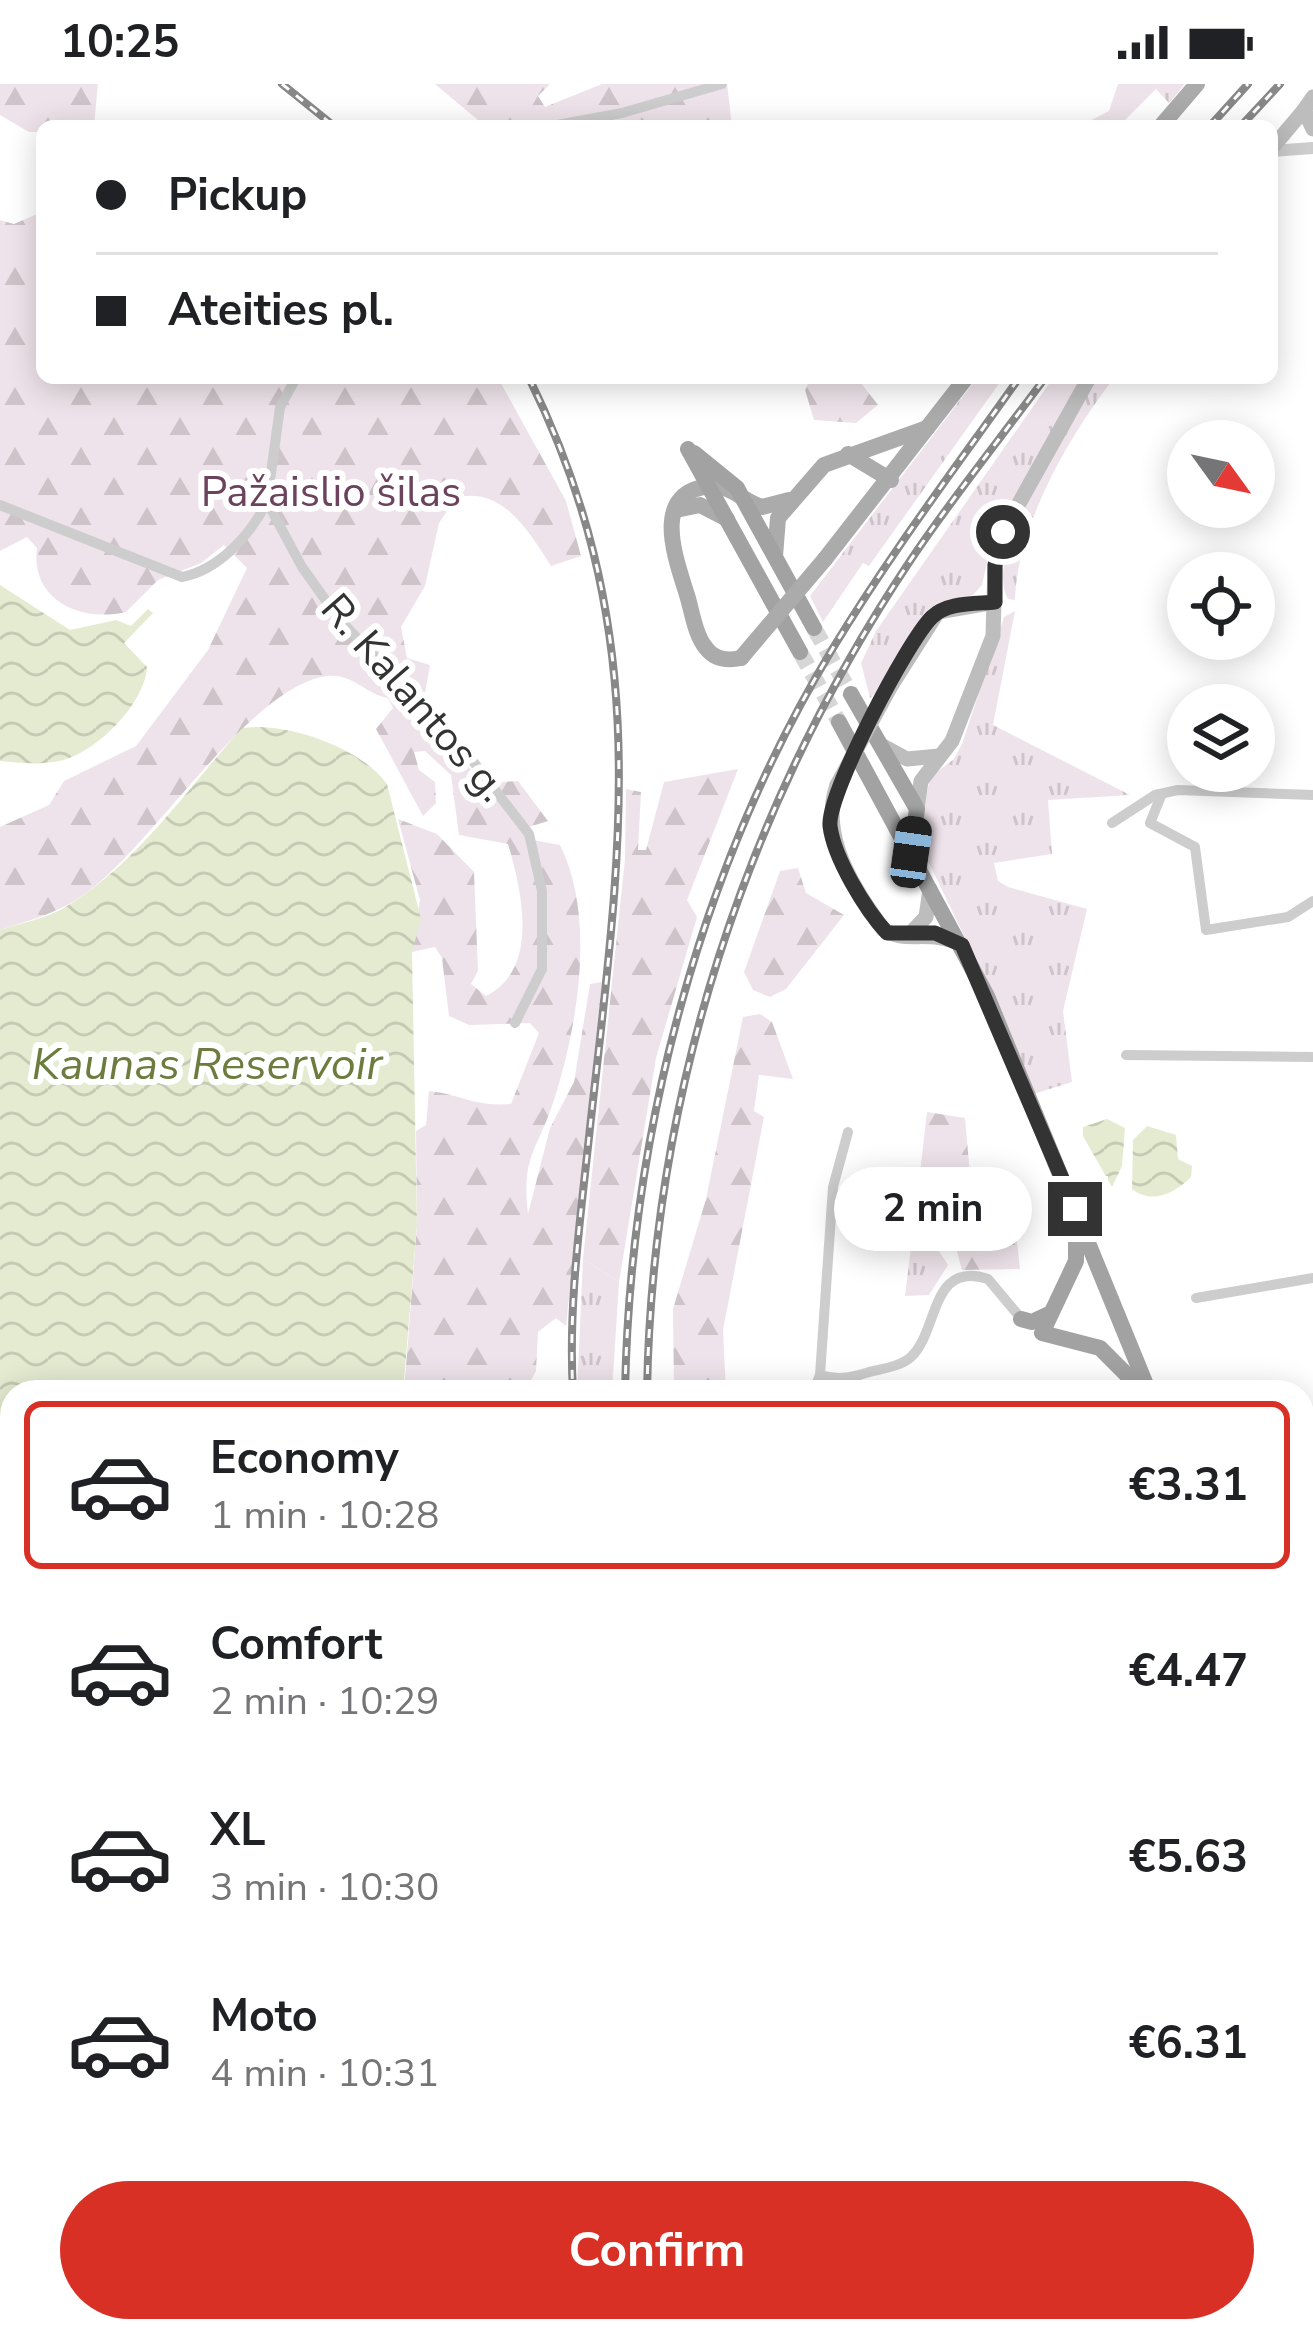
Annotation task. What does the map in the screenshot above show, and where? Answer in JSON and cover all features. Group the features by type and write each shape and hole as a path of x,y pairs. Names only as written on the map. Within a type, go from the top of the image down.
{"highway":[{"path":"688,449 800,652"},
{"path":"688,449 722,473 746,502 814,628"},
{"path":"851,694 916,809 911,852"},
{"path":"839,722 962,945 1075,1209 1142,1380"},
{"path":"1075,1209 1076,1262 1042,1334 1100,1348 1133,1380"},
{"path":"1021,1319 1032,1322 1049,1313"}],"main road":[{"path":"1166,120 1197,84"},
{"path":"1278,145 1312,128 1308,104"},
{"path":"1278,142 1308,104"},
{"path":"932,423 916,435 842,454 789,500 770,508 746,502 728,489 709,486 689,496 675,511 670,537 701,639 716,657 740,658 891,480 961,384"},
{"path":"916,809 921,781 952,741 993,636 995,565 1003,532 1086,384"},
{"path":"688,449 694,482 689,496"},
{"path":"842,454 859,456 891,480"},
{"path":"775,557 774,527 789,500"},
{"path":"675,511 700,505 727,518"},
{"path":"962,945 935,933 892,935 880,924 834,839 831,812 837,785 938,612 995,602"},
{"path":"877,741 907,759 942,755"},
{"path":"907,937 926,917 930,887"}],"street":[{"path":"576,120 722,84"},
{"path":"1278,147 1313,148"},
{"path":"0,506 182,578 199,574 225,556 267,502 280,407 293,384"},
{"name":"R. Kalantos g.","path":"267,502 302,567 339,619 465,751 529,834 542,891 542,969 515,1023"},
{"path":"1112,823 1178,790 1313,795"},
{"path":"1162,796 1150,823 1195,847 1206,931 1288,917 1313,902"},
{"path":"1126,1054 1313,1057"},
{"path":"818,1380 833,1187 848,1132"},
{"path":"820,1375 849,1378 905,1362 919,1347 942,1289 965,1276 988,1279 1021,1319 1042,1334"},
{"path":"1196,1298 1313,1279"}],"green space":[{"path":"0,84 98,84 94,120 36,120 36,132 29,132 0,115"},
{"path":"435,84 550,84 538,96 545,107 602,84 727,84 731,120 478,120"},
{"path":"1118,84 1185,84 1169,103 1156,89 1125,120 1092,120 1109,111"},
{"name":"Pažaislio šilas","path":"36,215 36,384 501,384 566,501 581,556 551,566 523,525 500,504 487,498 456,498 439,523 425,586 401,627 407,658 430,665 422,710 482,783 518,781 548,821 526,828 528,839 560,845 578,905 576,1005 554,1100 529,1165 528,1214 550,1128 574,1082 590,984 602,982 566,1326 556,1318 538,1332 531,1380 405,1380 417,1225 416,1131 426,1125 429,1091 488,1104 511,1104 539,1033 530,1023 469,1025 449,1016 442,958 435,947 412,952 420,900 398,819 437,834 474,872 478,971 471,984 486,996 503,984 514,967 520,948 521,906 508,844 459,835 451,775 425,751 414,752 419,770 435,782 436,803 423,816 376,729 393,708 388,698 332,676 292,689 231,740 140,842 85,894 55,911 0,930 0,827 49,805 64,781 136,746 208,650 247,568 224,545 201,563 158,580 126,612 91,614 50,594 41,581 37,548 27,537 0,551 0,220 14,224"},
{"path":"808,384 862,384 878,405 856,423 814,420 805,390"},
{"path":"972,384 999,384 869,566 863,563 823,622 810,596"},
{"path":"1049,384 1079,384 992,541 982,585 973,595 935,606 881,689 870,698 861,663 876,631"},
{"path":"1092,384 1110,384 1048,483 1025,542 1015,600 1008,599 1003,578 1007,551 1050,455"},
{"path":"1015,611 993,725 1130,795 1048,800 1052,854 994,863 998,881 1008,887 1087,909 1063,1011 1072,1082 1034,1094 1007,1025 918,840 930,777 954,759 962,744 1004,617"},
{"path":"738,769 687,900 697,917 656,1058 619,1282 583,1259 625,859 626,789 641,792 638,850 646,850 664,782"},
{"path":"798,868 806,893 844,915 786,989 770,997 753,990 744,972 780,871"},
{"path":"760,1014 772,1022 793,1079 759,1075 754,1111 764,1117 723,1330 725,1380 674,1380 673,1309 706,1199 743,1017"},
{"path":"927,1112 965,1118 971,1186 983,1213 1014,1214 1020,1269 962,1270 941,1193 919,1181"},
{"path":"919,1181 941,1193 947,1224 928,1215 921,1224 948,1265 929,1295 905,1296"},
{"path":"583,1259 619,1282 613,1380 578,1380"}],"water":[{"path":"0,585 70,630 116,620 131,626 148,609 153,613 124,643 147,667 137,696 116,725 88,749 59,761 0,761"},
{"name":"Kaunas Reservoir","path":"242,728 272,728 328,742 376,772 387,784 421,919 412,952 417,1225 404,1380 0,1380 0,930 55,912 113,872"},
{"path":"1107,1119 1125,1128 1122,1166 1112,1187 1083,1136 1083,1127"},
{"path":"1147,1126 1176,1135 1178,1159 1192,1166 1185,1183 1155,1196 1132,1189 1133,1140"}],"tunnel":[{"path":"814,628 851,694"},
{"path":"800,652 839,722"}],"railway":[{"path":"282,84 327,120"},
{"path":"1215,120 1248,84"},
{"path":"1247,120 1280,84"},
{"path":"532,384 570,474 597,568 613,660 619,752 610,939 576,1264 573,1380"},
{"path":"626,1380 641,1198 658,1101 681,1006 745,821 833,648 1015,384"},
{"path":"648,1380 653,1281 667,1172 689,1064 718,958 756,854 800,753 852,655 926,538 1041,384"}],"route":[{"path":"1003,532 995,565 995,602 947,608 924,627 837,785 830,824 850,872 887,933 897,937 935,933 962,945 999,1022 1075,1209"}]}
